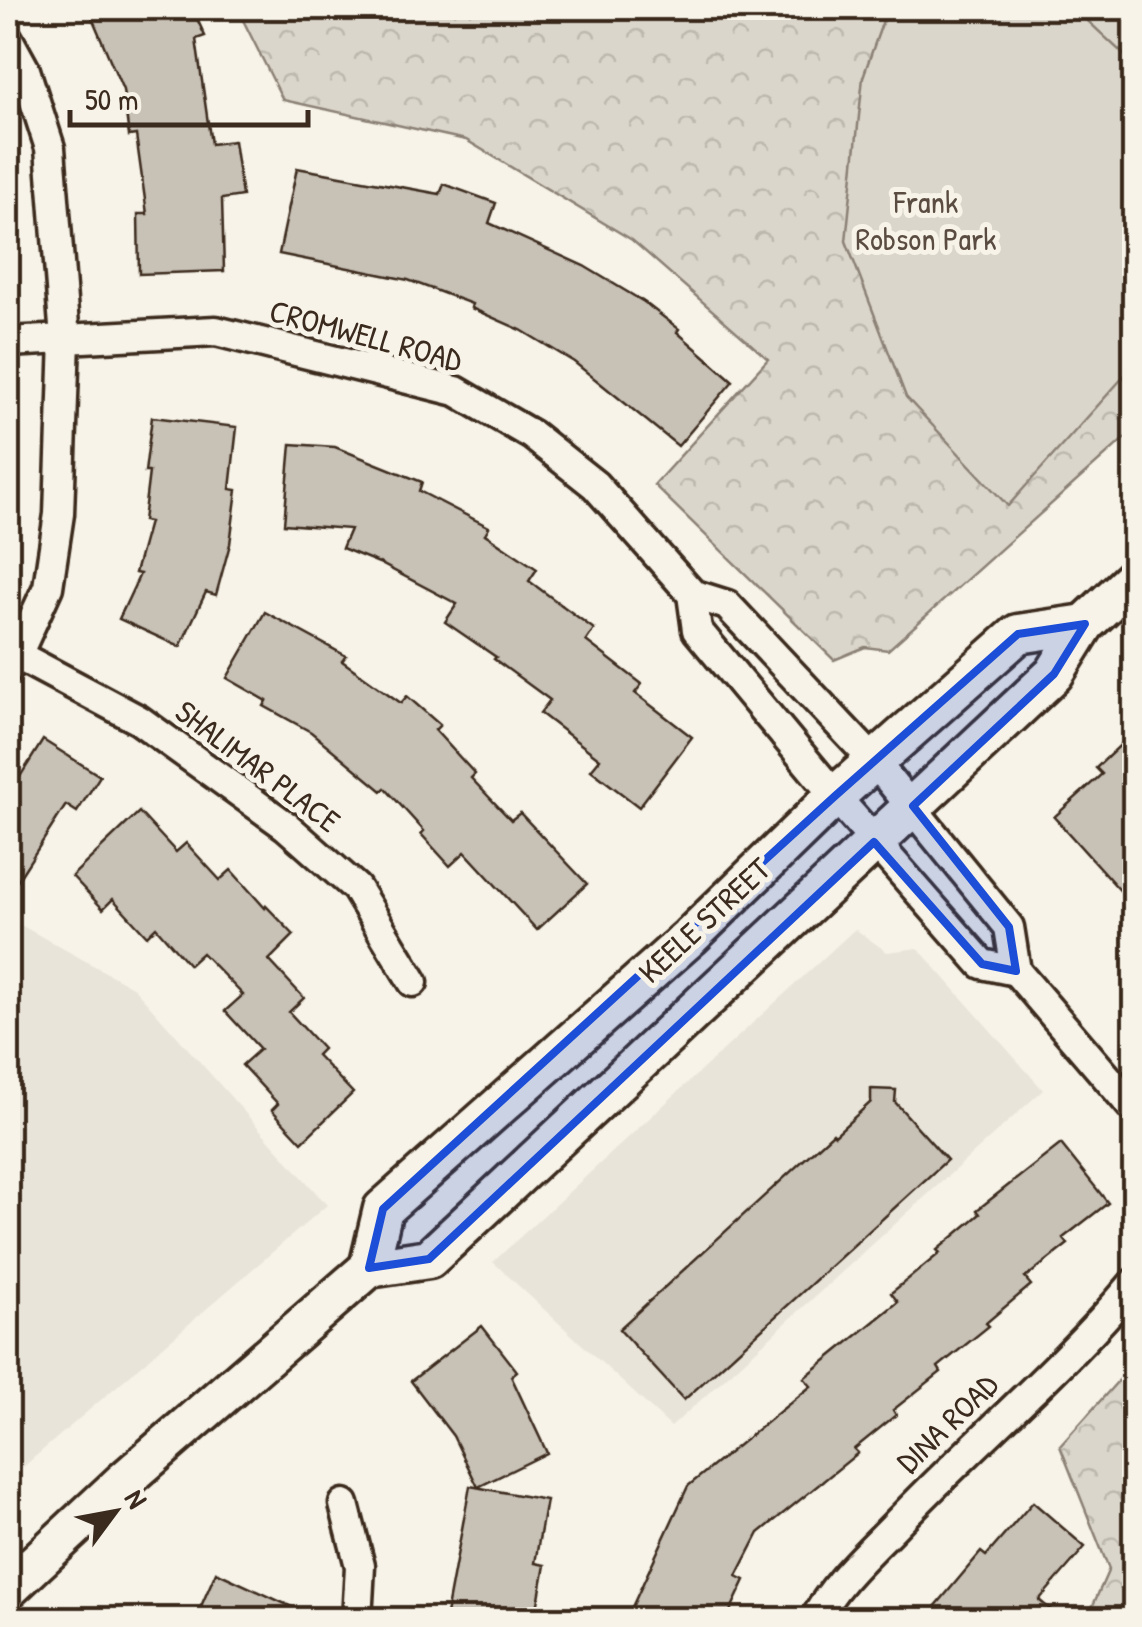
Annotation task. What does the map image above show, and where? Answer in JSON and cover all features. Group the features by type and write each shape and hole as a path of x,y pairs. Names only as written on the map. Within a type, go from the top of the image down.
{"main road":[{"name":"KEELE STREET","path":"1084,624 1018,634 835,796 690,937 383,1209 368,1268 430,1259 1054,674 1084,624 1134,578"},
{"path":"8,1589 368,1268"}],"street":[{"path":"8,40 26,70 50,148 65,339 60,514 48,587 12,662"},
{"name":"CROMWELL ROAD","path":"8,342 216,332 456,392 532,435 595,485 692,594 726,604 874,761 1010,927 1016,971 982,964 874,842 697,630 692,594"},
{"name":"SHALIMAR PLACE","path":"12,662 139,720 286,826 356,888 413,982"},
{"path":"1016,971 1134,1110"},
{"name":"DINA ROAD","path":"816,1620 824,1603 853,1569 928,1490 1106,1318 1134,1283"},
{"path":"344,1504 360,1566 357,1620"}],"highlighted area":[{"path":"1085,624 1054,674 913,806 1009,927 1016,971 982,964 874,842 429,1259 369,1268 383,1209 835,796 1018,634"}],"shaded area":[{"path":"8,918 134,988 327,1205 8,1480"},
{"path":"855,929 887,952 918,948 1043,1090 671,1427 493,1262"}],"green space":[{"name":"Frank Robson Park","path":"237,8 1134,8 1134,430 888,650 865,647 834,660 654,485 768,359 632,240 466,140 283,100"},
{"path":"890,8 1074,8 1134,64 1134,365 1008,506 906,397 846,241 863,77"},
{"path":"1134,1363 1134,1619 1087,1619 1109,1569 1060,1446"}],"building":[{"path":"88,8 192,8 205,36 196,39 211,144 234,141 242,196 222,199 224,271 139,274 138,214 147,214 136,135 129,136 123,90"},
{"path":"297,168 440,194 444,184 496,203 489,223 584,266 644,302 679,329 677,332 733,381 678,446 574,362 521,330 471,308 472,304 408,280 279,254"},
{"path":"152,417 237,427 230,489 237,490 230,544 216,595 206,592 180,647 119,619 140,574 135,573 149,522 143,521"},
{"path":"291,444 335,447 422,482 419,491 489,527 485,534 537,569 529,581 594,629 586,641 642,684 635,693 692,737 639,807 591,770 600,759 540,713 550,700 445,622 457,604 342,548 350,529 284,524"},
{"path":"265,612 346,656 342,661 401,703 407,696 440,725 435,730 475,774 471,778 511,820 520,813 587,884 537,930 465,852 450,866 385,788 382,791 311,732 264,706 267,701 227,678"},
{"path":"1134,732 1134,906 1054,817 1102,774 1096,768"},
{"path":"43,740 100,776 77,812 66,805 8,895 8,777 16,783"},
{"path":"139,812 176,852 186,843 220,880 231,870 294,935 269,960 304,998 289,1012 323,1049 317,1055 353,1093 302,1142 272,1110 278,1104 242,1065 260,1049 225,1011 243,995 202,953 189,965 156,927 147,936 113,899 103,909 72,876"},
{"path":"871,1089 896,1090 895,1102 947,1160 684,1400 619,1329 871,1102"},
{"path":"1061,1144 1108,1203 1063,1238 1068,1244 1025,1278 1031,1285 938,1367 941,1372 893,1410 896,1415 854,1449 858,1453 759,1533 737,1576 745,1580 726,1620 626,1620 688,1486 811,1386 804,1378 898,1302 891,1293 940,1253 937,1250 980,1214 977,1210"},
{"path":"482,1326 517,1371 511,1376 547,1453 478,1487 453,1436 411,1381"},
{"path":"470,1486 546,1500 535,1563 545,1565 535,1620 445,1620"},
{"path":"1033,1502 1085,1547 1039,1600 1063,1620 924,1620 981,1552 986,1556"},
{"path":"216,1572 320,1620 195,1620"}]}
